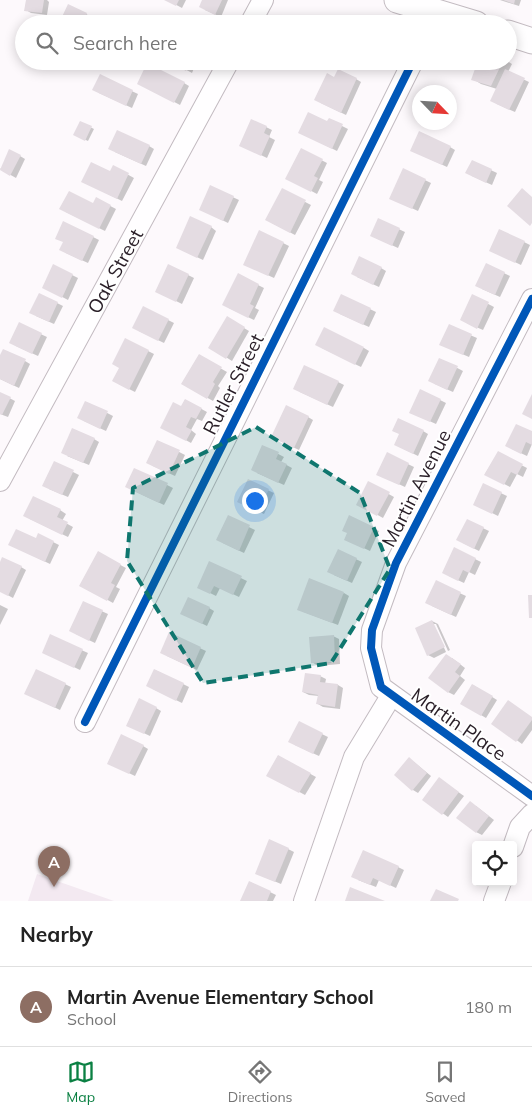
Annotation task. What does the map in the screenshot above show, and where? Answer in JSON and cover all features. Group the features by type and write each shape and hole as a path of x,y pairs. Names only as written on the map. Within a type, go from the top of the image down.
{"main road":[{"path":"397,0 428,15"},
{"path":"517,37 532,41"}],"street":[{"path":"255,15 263,0"},
{"name":"Oak Street","path":"0,481 225,70"},
{"name":"Rutler Street","path":"84,722 409,70"},
{"name":"Martin Avenue","path":"391,696 381,688 371,648 372,630 396,563 532,299"},
{"path":"304,901 354,756 391,696"},
{"name":"Martin Place","path":"391,696 532,796"},
{"path":"515,841 520,827 532,814"},
{"path":"494,901 500,886"}],"highlighted area":[{"path":"256,427 360,493 390,569 331,663 203,683 127,561 133,488"}],"shaded area":[{"path":"37,874 114,901 28,901"}],"building":[{"path":"26,0 44,0 42,13 24,11"},
{"path":"164,0 179,0 176,6"},
{"path":"202,0 222,0 215,15 199,7"},
{"path":"503,0 515,0 514,4"},
{"path":"68,4 87,13 86,15 63,15"},
{"path":"144,70 161,70 185,82 174,103 137,84"},
{"path":"338,70 340,70 357,78 341,113 314,100 327,73 334,77"},
{"path":"475,70 499,70 491,86 471,80"},
{"path":"505,70 525,78 509,110 490,101"},
{"path":"100,74 133,90 126,106 92,90"},
{"path":"308,112 327,121 329,118 343,124 332,149 298,133"},
{"path":"251,119 267,126 264,133 270,136 261,156 239,146"},
{"path":"80,121 92,126 85,141 73,135"},
{"path":"117,130 150,145 141,164 108,149"},
{"path":"419,131 451,146 442,165 410,151"},
{"path":"301,148 323,159 314,176 318,178 311,192 285,179"},
{"path":"9,149 21,155 10,176 0,170"},
{"path":"472,160 492,169 486,183 465,173"},
{"path":"91,162 110,171 113,165 129,173 117,199 81,182"},
{"path":"403,168 426,179 412,209 389,199"},
{"path":"210,185 234,196 223,221 199,210"},
{"path":"282,188 306,200 290,233 265,220"},
{"path":"522,188 532,197 532,223 530,226 507,206"},
{"path":"69,191 93,203 96,197 111,205 99,229 59,209"},
{"path":"190,216 212,226 197,258 176,248"},
{"path":"378,218 400,228 392,246 370,236"},
{"path":"63,221 94,236 82,261 59,250 63,242 55,239"},
{"path":"499,229 525,241 515,263 489,251"},
{"path":"259,230 284,242 268,276 243,265"},
{"path":"359,256 382,267 373,285 351,274"},
{"path":"486,263 505,272 495,295 475,286"},
{"path":"53,264 73,274 62,298 42,288"},
{"path":"168,264 189,274 176,302 155,292"},
{"path":"238,273 259,284 250,304 254,306 248,318 222,305"},
{"path":"39,293 58,302 49,322 29,313"},
{"path":"341,294 371,308 363,325 333,311"},
{"path":"472,294 489,302 477,329 460,320"},
{"path":"143,306 169,319 158,341 132,328"},
{"path":"227,316 245,327 226,359 208,348"},
{"path":"19,322 42,333 32,354 9,343"},
{"path":"449,324 472,334 463,355 439,345"},
{"path":"324,327 364,347 355,365 315,345"},
{"path":"125,338 149,350 129,390 112,381 119,368 112,364"},
{"path":"3,349 26,359 14,386 0,379 0,355"},
{"path":"199,354 222,367 213,382 215,384 207,399 181,384"},
{"path":"439,358 458,366 447,390 428,381"},
{"path":"304,365 339,381 327,405 293,389"},
{"path":"420,389 441,399 430,422 409,413"},
{"path":"0,392 11,397 2,415 0,414"},
{"path":"532,394 532,419 522,414"},
{"path":"185,399 202,408 196,419 191,417 186,427 192,430 186,441 160,428 173,402 181,406"},
{"path":"85,401 108,411 100,429 77,418"},
{"path":"286,405 309,416 294,448 271,437"},
{"path":"398,418 424,430 413,454 394,445 399,434 392,431"},
{"path":"516,424 532,431 532,445 526,442 521,454 505,446"},
{"path":"72,428 95,438 83,463 61,453"},
{"path":"157,440 180,450 169,474 146,463"},
{"path":"262,445 279,452 276,459 287,464 278,483 251,470"},
{"path":"498,451 523,464 517,475 511,472 504,485 484,475"},
{"path":"387,452 409,463 399,485 376,475"},
{"path":"54,461 74,470 62,495 42,486"},
{"path":"134,468 168,483 159,503 125,487"},
{"path":"248,479 269,489 258,512 237,502"},
{"path":"368,481 390,492 377,516 356,505"},
{"path":"483,483 502,492 492,514 473,505"},
{"path":"33,496 61,509 57,517 68,522 62,535 23,516"},
{"path":"228,515 250,525 239,551 216,540"},
{"path":"349,515 374,527 364,549 344,540 347,533 342,531"},
{"path":"467,519 484,527 474,549 456,540"},
{"path":"16,529 36,538 38,533 54,541 45,562 8,545"},
{"path":"454,547 476,558 469,573 463,570 458,581 442,573"},
{"path":"338,549 357,558 347,581 327,572"},
{"path":"98,551 121,564 111,583 115,585 107,601 79,586"},
{"path":"2,557 22,566 8,596 0,592 0,562"},
{"path":"209,561 242,576 233,595 214,586 210,594 197,588"},
{"path":"309,578 344,592 332,623 297,610"},
{"path":"436,580 461,592 451,615 425,603"},
{"path":"528,595 532,595 532,618 529,618"},
{"path":"188,597 210,607 202,624 180,614"},
{"path":"83,601 103,610 89,641 69,631"},
{"path":"432,620 445,647 427,656 415,628"},
{"path":"169,632 201,647 192,668 160,653"},
{"path":"50,634 83,649 74,668 42,653"},
{"path":"334,635 335,662 311,663 309,637"},
{"path":"446,654 461,664 455,672 460,676 448,693 428,678"},
{"path":"36,669 66,683 55,708 24,694"},
{"path":"154,669 184,683 176,701 146,686"},
{"path":"305,673 321,675 320,682 338,684 335,707 316,704 318,695 302,692"},
{"path":"472,684 493,696 481,716 460,704"},
{"path":"139,698 157,707 144,734 126,726"},
{"path":"508,700 532,717 532,720 516,742 491,724"},
{"path":"299,721 323,733 313,754 288,742"},
{"path":"121,734 144,745 129,774 107,764"},
{"path":"278,755 311,773 299,793 266,776"},
{"path":"409,757 427,773 412,791 394,775"},
{"path":"439,777 459,792 442,815 422,800"},
{"path":"470,801 489,816 476,833 456,818"},
{"path":"269,839 289,848 275,882 255,874"},
{"path":"363,850 399,866 390,886 373,878 370,885 351,877"},
{"path":"249,881 271,891 267,901 240,901"},
{"path":"350,887 385,901 345,901"},
{"path":"436,889 459,899 458,901 430,901"}],"cycle path":[{"path":"85,722 409,70"},
{"path":"532,299 396,563 372,630 371,648 381,687 532,796"}],"place":[{"name":"Martin Avenue Elementary School","path":"54,887"}]}
